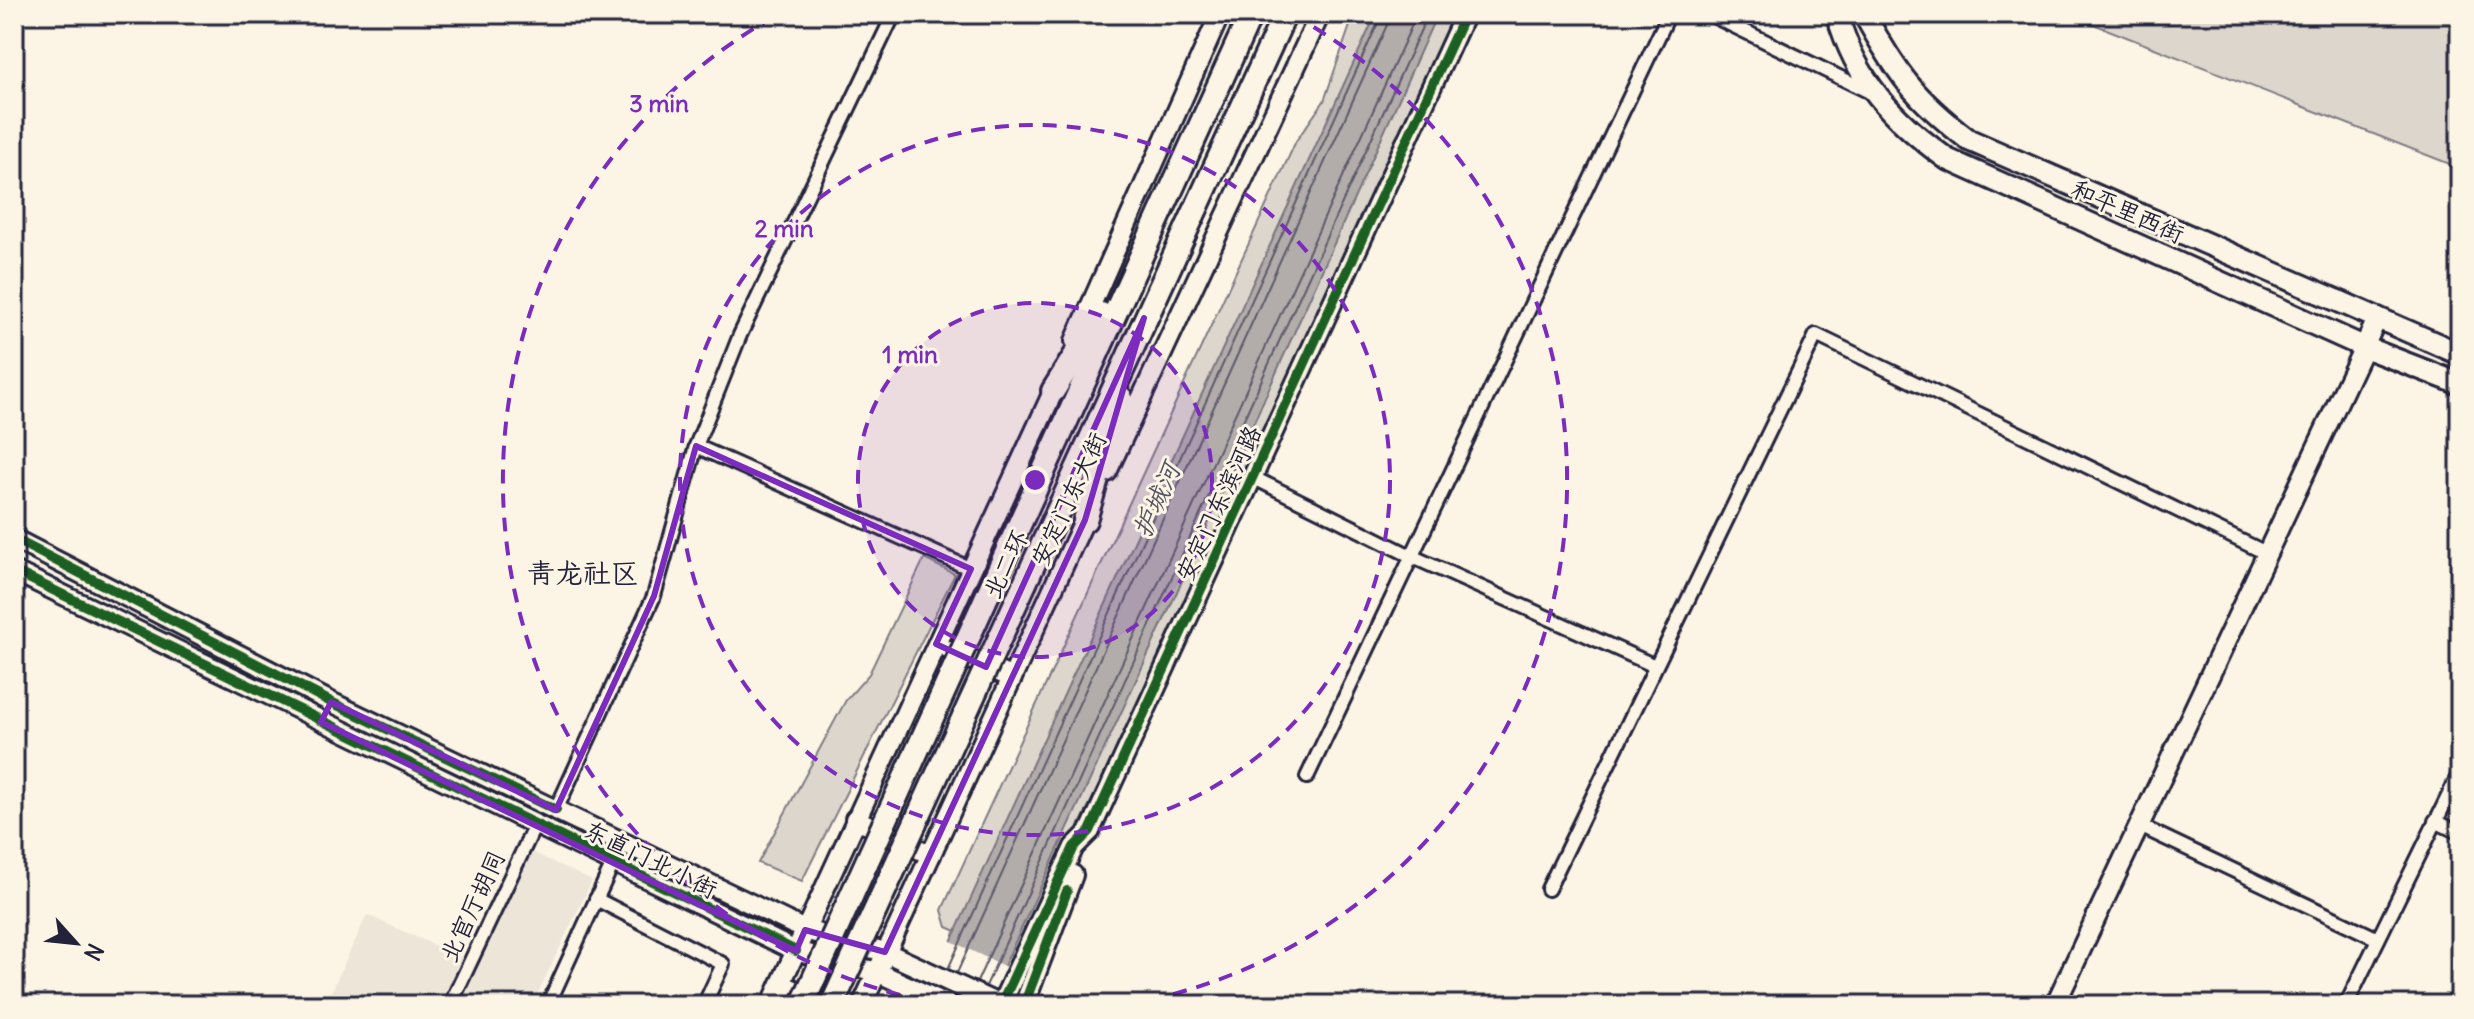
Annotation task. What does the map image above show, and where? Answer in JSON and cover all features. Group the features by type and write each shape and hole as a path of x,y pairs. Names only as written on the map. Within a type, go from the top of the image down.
{"highway":[{"name":"北二环","path":"802,1005 1251,14"},
{"name":"北二环","path":"830,1005 1285,14"},
{"path":"1262,65 1296,14"},
{"path":"1053,391 1147,242"},
{"path":"1085,520 1144,318"}],"main road":[{"name":"和平里西街","path":"1837,14 1848,53 1878,96 1910,132 1947,159 2364,347 2460,384"},
{"name":"和平里西街","path":"1864,14 1893,67 1925,107 1969,140 2460,354"}],"street":[{"path":"556,810 654,596 696,446 740,335 894,14"},
{"path":"771,1005 1053,391 1220,14"},
{"name":"安定门东大街","path":"862,1005 1320,14"},
{"name":"安定门东滨河路","path":"1000,1005 1074,847 1090,831 1465,14"},
{"path":"1307,777 1669,14"},
{"path":"1709,14 1878,96"},
{"path":"2055,1005 2378,317"},
{"path":"1548,889 1816,335 2268,554"},
{"path":"696,446 971,569"},
{"path":"1252,477 1411,556 1655,666"},
{"name":"东直门北小街","path":"14,539 331,702 805,930 885,952 1000,1005"},
{"name":"东直门北小街","path":"14,571 796,951 877,972 949,1005"},
{"path":"936,644 1012,678"},
{"path":"321,722 331,702"},
{"path":"2346,1005 2460,772"},
{"path":"855,819 931,855"},
{"path":"2435,821 2460,833"},
{"name":"北官厅胡同","path":"450,1005 535,825"},
{"path":"2140,826 2378,939"},
{"path":"1024,1005 1090,831"},
{"path":"548,1005 613,863"},
{"path":"596,899 723,964 704,1005"},
{"path":"781,984 830,1005"}],"highlighted area":[{"path":"1144,318 1085,520 885,952 805,930 796,951 321,722 331,702 556,810 654,596 696,446 971,569 936,644 986,667"}],"shaded area":[{"path":"1354,14 1454,14 1124,733 1016,957 947,927 942,910 1296,141 1324,101"},
{"path":"2068,14 2460,14 2460,168"},
{"path":"924,559 955,574 802,881 758,863 846,700 869,674"},
{"path":"530,851 592,881 532,1005 325,1005 367,915 476,964"}],"water":[{"name":"护城河","path":"1376,14 1437,14 1211,518 986,1005 922,1005"}],"pier":[{"path":"949,940 1008,968 991,1005 918,1005"}],"cycle path":[{"path":"1001,1005 1074,847 1090,831 1465,14"},
{"path":"14,539 331,702 556,810"},
{"path":"14,571 796,951"},
{"path":"1024,1005 1067,891"}],"district":[{"name":"青龙社区","path":"583,573"}]}
